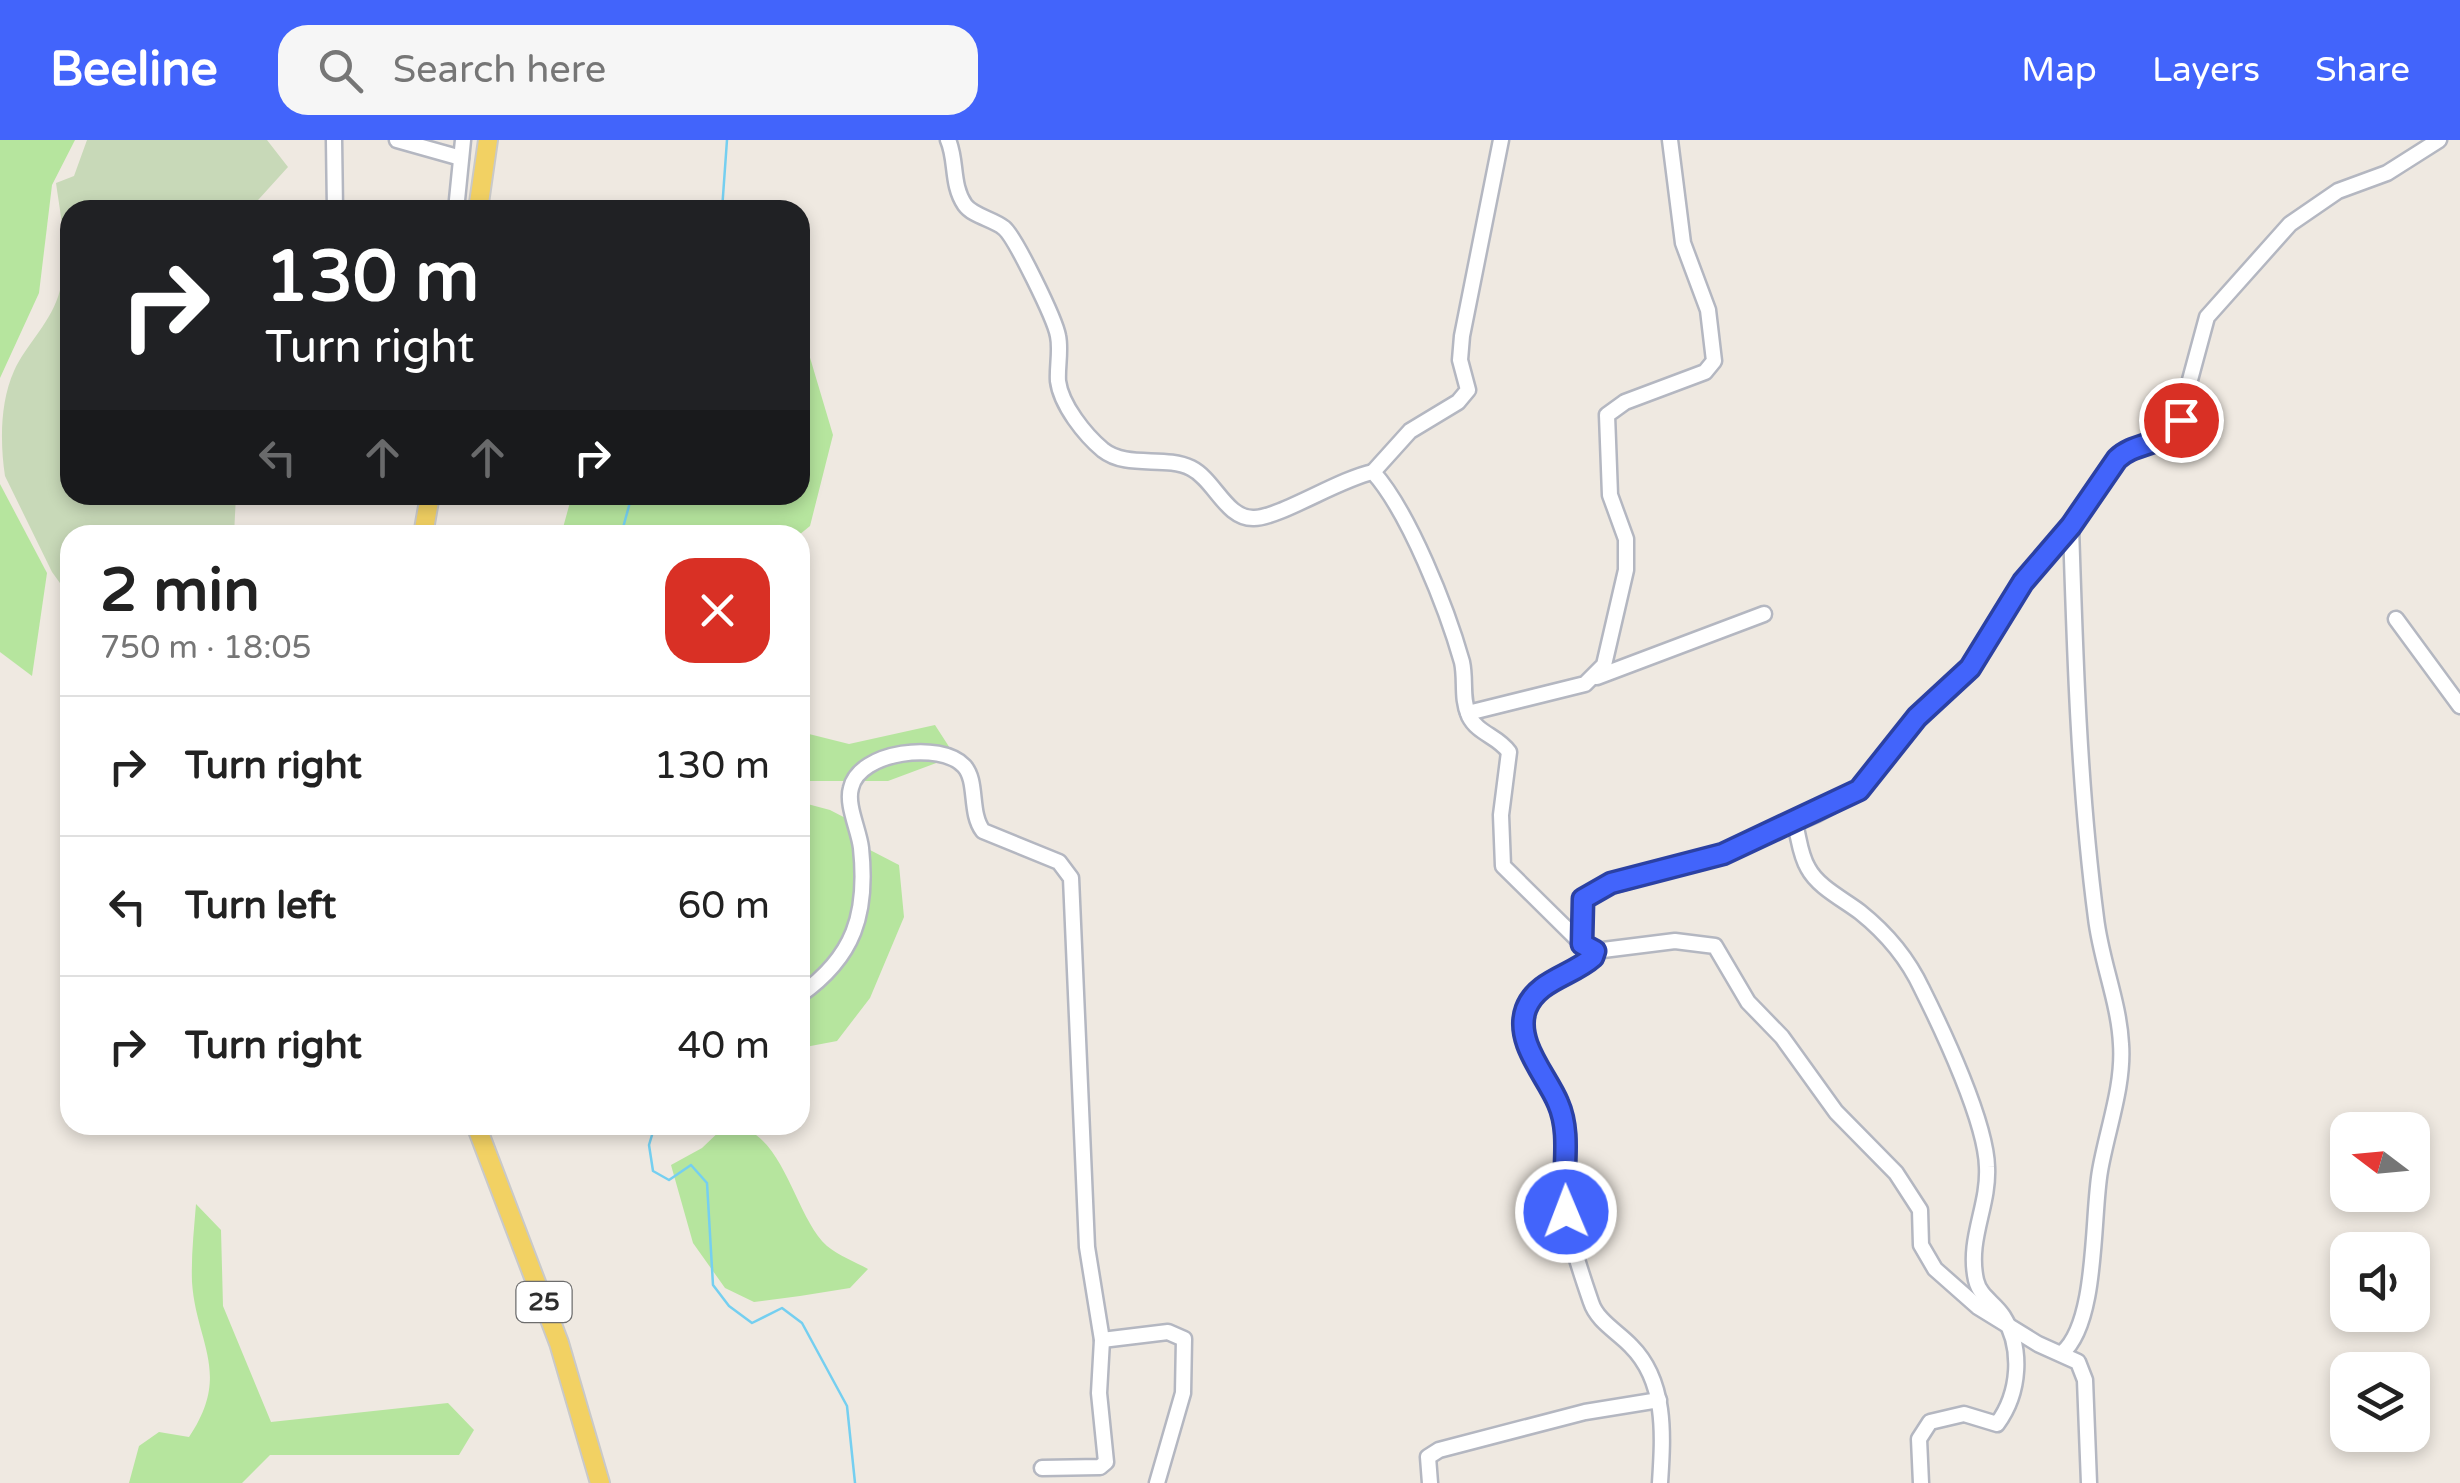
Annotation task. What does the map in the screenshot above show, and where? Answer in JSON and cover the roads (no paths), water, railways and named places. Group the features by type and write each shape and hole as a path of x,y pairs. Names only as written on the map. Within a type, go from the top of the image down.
{"main road":[{"path":"479,200 488,140"},
{"name":"25","path":"480,1135 560,1343 600,1483"}],"street":[{"path":"334,140 335,200"},
{"path":"396,140 461,158"},
{"path":"457,200 463,140"},
{"path":"948,140 954,152 953,175 966,206 1007,230 1058,336 1059,386 1064,401 1103,450 1115,457 1190,467 1211,483 1234,512 1250,519 1264,517 1318,491 1373,472 1410,431 1458,402 1468,390 1460,360 1462,336 1501,140"},
{"path":"1596,677 1613,635 1627,554 1610,495 1607,415 1625,402 1705,372 1714,361 1708,310 1683,243 1670,140"},
{"path":"1660,1483 1659,1400 1644,1360 1602,1319 1591,1302 1564,1200 1562,1114 1537,1066 1524,1026 1526,1011 1535,995 1589,960 1581,906 1593,891 1708,860 1795,824 1845,800 1881,768 1917,717 1970,668 2023,582 2071,526 2125,452 2162,440 2177,428 2206,317 2262,253 2290,224 2324,199 2386,173 2438,140"},
{"path":"1373,472 1428,571 1462,663 1468,714 1478,728 1509,752 1501,815 1507,873 1589,948 1675,941 1706,942 1718,948 1748,1002 1782,1037 1836,1112 1887,1163 1920,1210 1926,1258 1969,1301 2038,1344 2078,1362 2085,1375 2089,1483"},
{"path":"2062,1353 2072,1340 2086,1292 2098,1178 2122,1045 2103,964 2086,836 2076,698 2071,526"},
{"path":"1468,714 1585,684 1764,614"},
{"path":"2396,619 2460,706"},
{"path":"810,988 829,975 852,939 861,894 861,848 850,790 859,770 869,762 908,752 940,755 962,763 968,770 977,823 983,831 1066,867 1076,895 1088,1247 1102,1340 1099,1394 1105,1466 1042,1468"},
{"path":"1795,824 1803,855 1816,878 1880,930 1915,975 1978,1119 1988,1167 1973,1243 1976,1281 1980,1292 2005,1320 2018,1362 2002,1416 1992,1425 1964,1414 1930,1422 1918,1439 1921,1483"},
{"path":"1102,1340 1168,1332 1184,1339 1182,1393 1156,1483"},
{"path":"1430,1483 1428,1457 1439,1450 1585,1412 1659,1400"}],"waterway":[{"path":"723,200 727,140"},
{"path":"624,525 629,505"},
{"path":"652,1135 649,1145 653,1171 669,1180 691,1165 707,1183 713,1285 729,1306 752,1323 782,1308 802,1323 847,1406 855,1483"}]}
